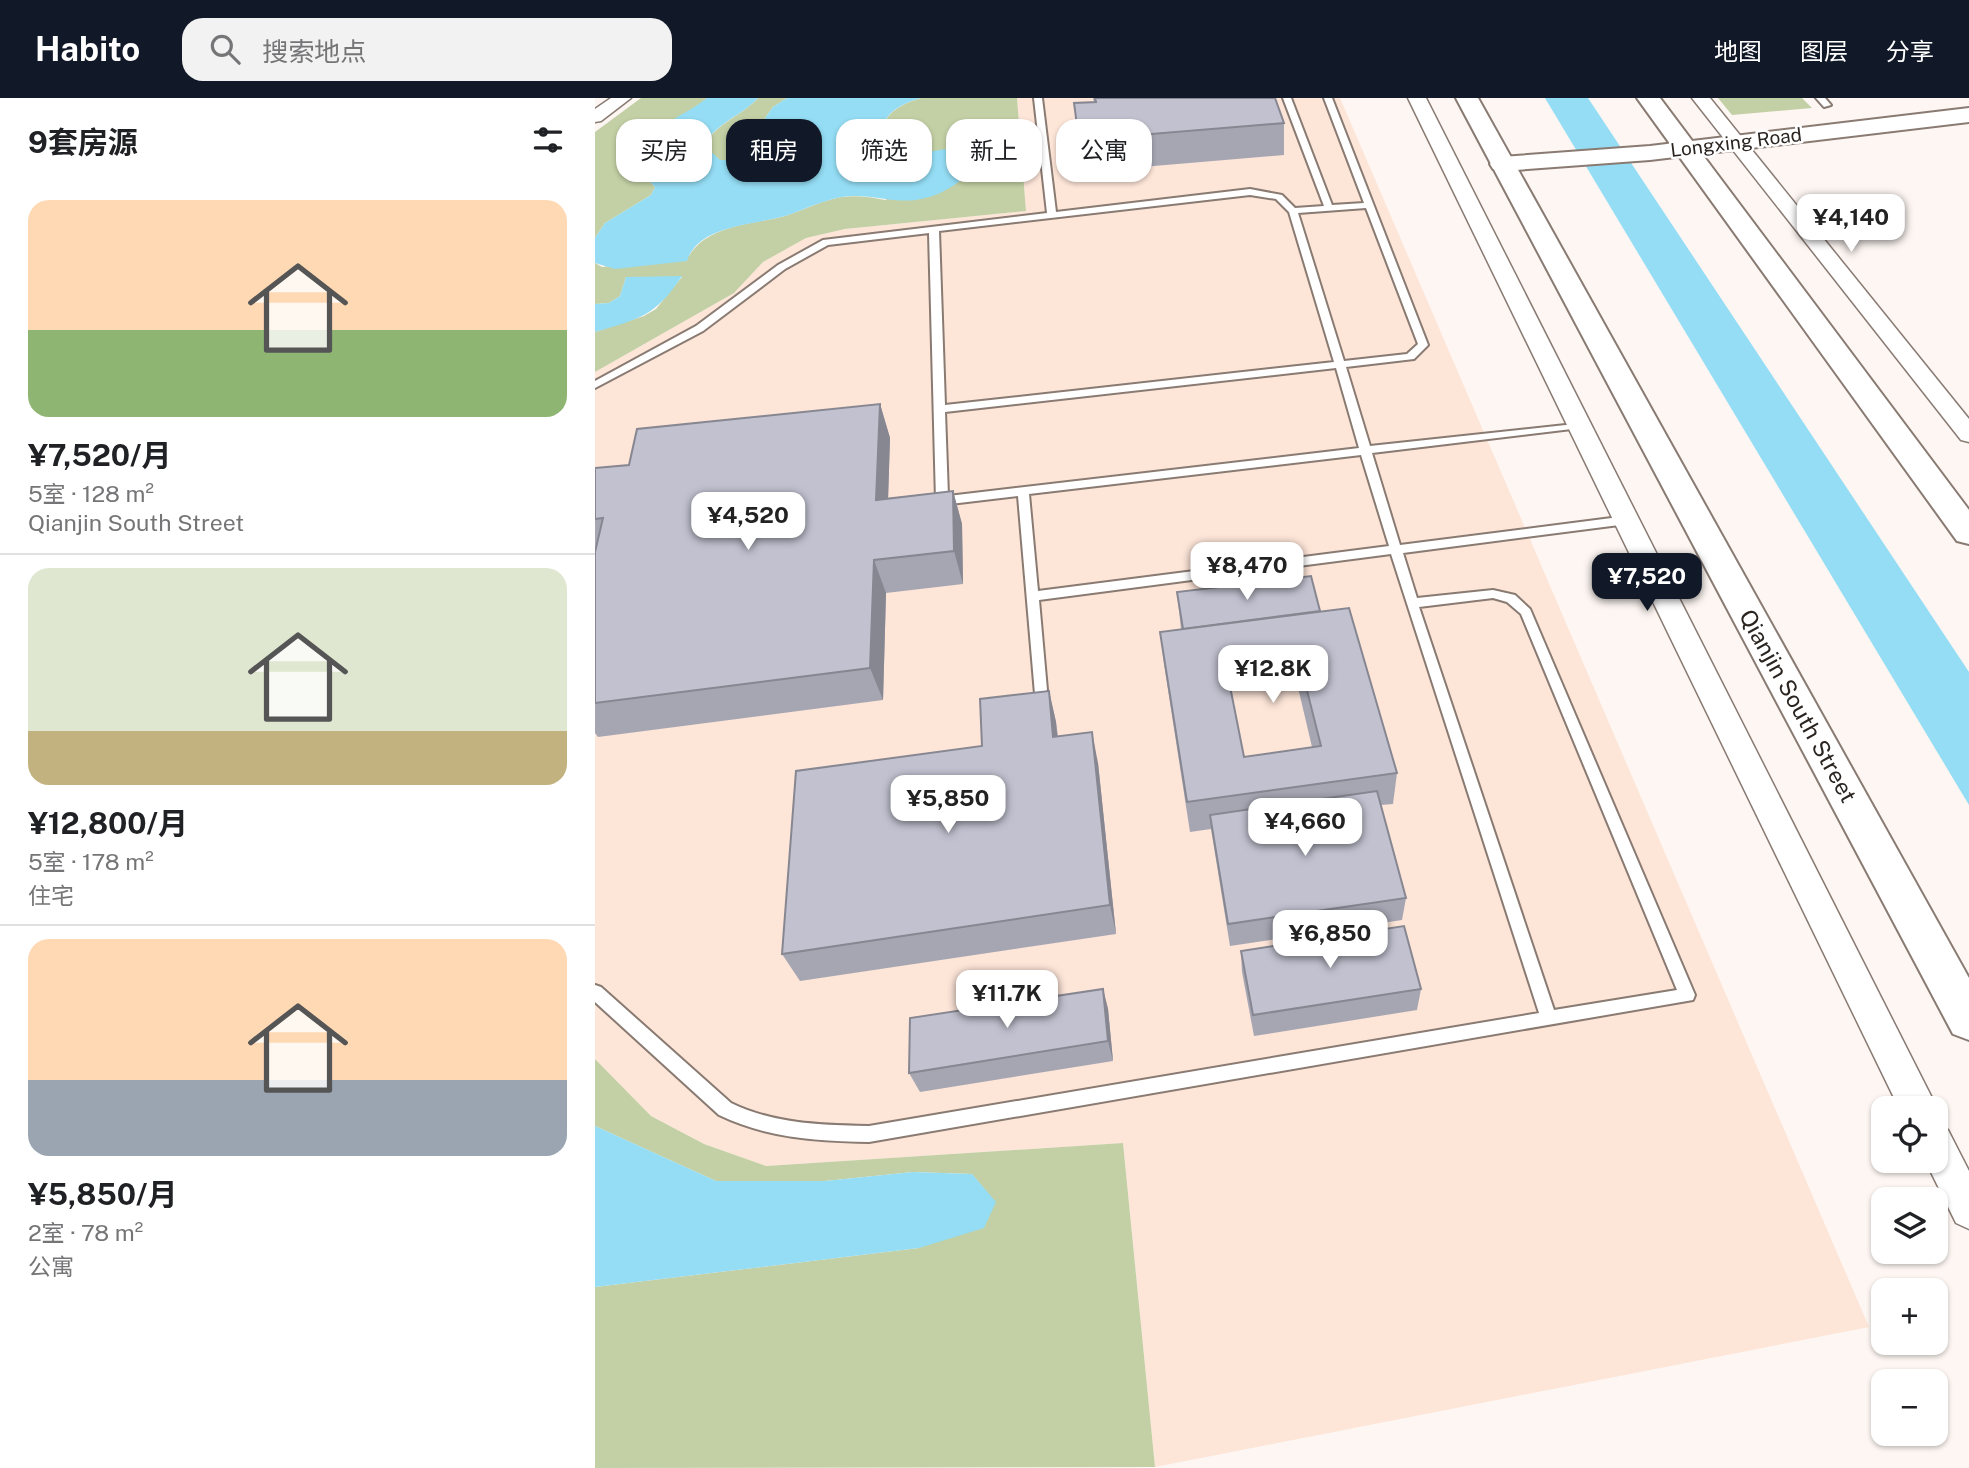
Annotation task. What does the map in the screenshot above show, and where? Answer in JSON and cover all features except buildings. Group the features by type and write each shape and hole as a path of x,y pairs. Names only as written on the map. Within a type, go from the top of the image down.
{"main road":[{"name":"Qianjin South Street","path":"1467,98 1969,1020"},
{"path":"1648,98 1969,533"},
{"name":"Longxing Road","path":"1502,164 1650,153 1969,115"}],"street":[{"path":"595,117 622,98"},
{"path":"1417,98 1913,1096"},
{"path":"1701,98 1969,435"},
{"path":"1948,1168 1969,1210"}],"lane":[{"path":"1038,98 1052,214"},
{"path":"1287,98 1329,208"},
{"path":"939,409 1410,357 1423,345 1328,98"},
{"path":"595,385 713,320 766,282 794,257 812,248 842,239 1249,192 1279,197 1293,211 1395,550 1549,1019"},
{"path":"1293,211 1369,205"},
{"path":"934,228 942,501 1580,425"},
{"path":"1023,491 1040,691"},
{"path":"1032,596 1627,520"},
{"path":"595,992 725,1109 746,1121 825,1133 869,1134 1687,995 1526,612 1511,598 1493,594 1412,603"}],"shaded area":[{"path":"1017,98 1340,98 1869,1327 1155,1467 1123,1143 766,1166 704,1144 651,1116 595,1059 595,372 734,293 763,262 806,238 845,229 1026,211 1024,182 1042,182 1042,119 1019,119"}],"green space":[{"path":"641,98 707,98 679,119 616,119 616,182 650,182 655,187 651,195 605,223 595,238 595,132"},
{"path":"758,98 787,98 773,107 765,119 731,119"},
{"path":"921,98 1017,98 1019,119 946,119 946,152 932,153 932,119 886,119 894,111"},
{"path":"1718,98 1802,98 1812,108 1732,115"},
{"path":"726,122 726,162 717,160 712,155 712,135"},
{"path":"946,170 946,182 1024,182 1026,211 845,229 806,238 763,262 734,293 595,372 595,332 644,316 656,309 682,277 626,277 620,296 609,303 595,304 595,263 602,267 689,256 708,238 732,227 785,216 842,197 885,200 921,182 932,182 932,177"},
{"path":"595,1059 651,1116 704,1144 766,1166 1123,1143 1155,1467 595,1468 595,1287 919,1248 995,1202 972,1174 913,1172 825,1181 716,1181 595,1126"}],"water":[{"path":"707,98 758,98 731,119 726,119 726,122 712,134 712,119 674,119"},
{"path":"787,98 921,98 901,106 886,119 836,119 836,182 932,182 932,151 946,149 946,182 958,182 930,197 903,200 843,197 785,216 726,229 700,242 687,261 615,269 595,263 595,238 605,223 651,195 655,187 650,182 712,182 712,152 720,160 726,160 726,182 822,182 822,119 765,119 773,107"},
{"path":"1545,98 1588,98 1969,672 1969,805"},
{"path":"682,276 655,308 635,319 595,332 595,304 609,303 620,296 626,277"},
{"path":"595,1126 716,1181 825,1181 913,1172 972,1174 996,1202 984,1228 919,1248 595,1287"}]}
